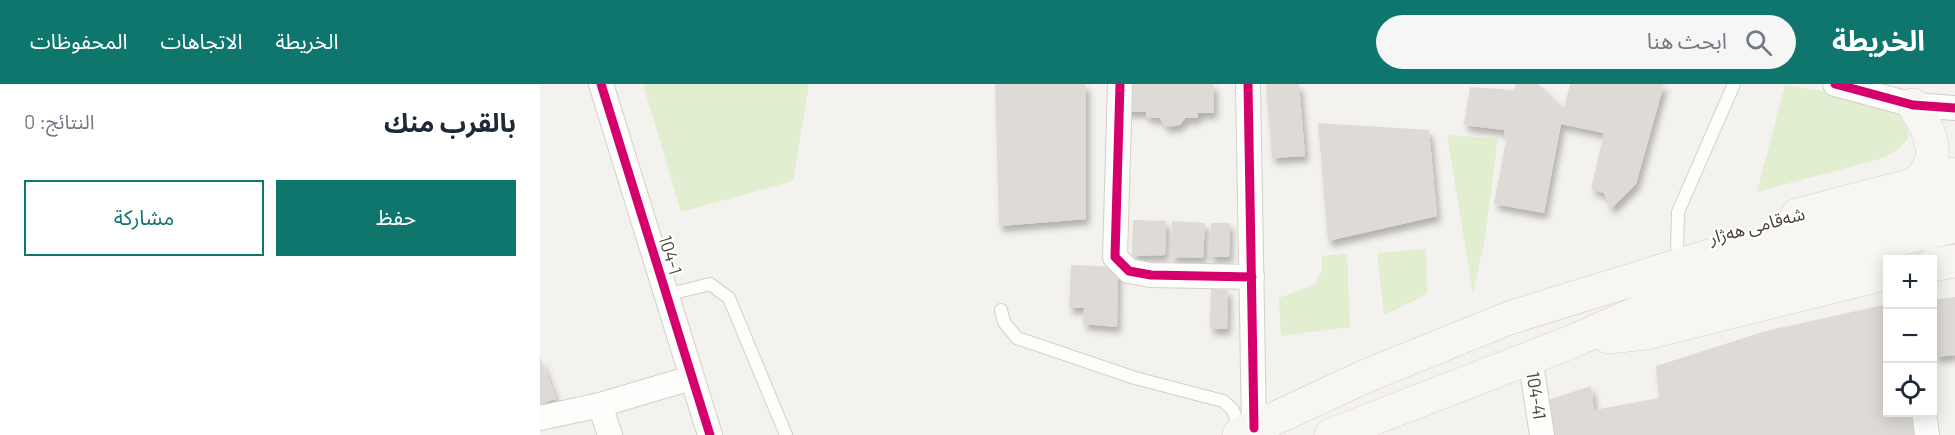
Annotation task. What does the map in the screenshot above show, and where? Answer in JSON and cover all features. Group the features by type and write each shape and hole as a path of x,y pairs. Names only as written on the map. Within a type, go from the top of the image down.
{"main road":[{"path":"1913,105 1955,134"},
{"path":"1913,105 1926,124 1932,150 1929,171 1914,184"},
{"name":"شەقامی هەژار","path":"1566,300 1677,248 1955,174"},
{"name":"شەقامی هەژار","path":"1245,432 1366,375 1509,318 1709,256 1955,202"},
{"path":"1331,435 1571,342 1648,308 1755,273 1955,225"},
{"path":"1937,264 1955,261"},
{"path":"1571,342 1646,333 1883,274"}],"street":[{"name":"104-1","path":"601,84 710,435"},
{"path":"1120,84 1114,256 1129,271 1151,275 1252,277"},
{"path":"1245,432 1252,277 1248,84"},
{"path":"1845,85 1913,105 1955,108"},
{"name":"104-41","path":"1530,357 1542,435"},
{"path":"540,418 600,405 691,378"},
{"path":"600,405 610,435"},
{"path":"1925,417 1927,435"}],"lane":[{"path":"1677,248 1678,212 1734,84"},
{"path":"666,295 710,284 729,298 786,435"},
{"path":"1001,310 1004,322 1017,338 1135,378 1223,401 1233,410 1245,432"}],"green space":[{"path":"643,84 809,84 793,181 681,212"},
{"path":"1785,85 1851,96 1889,107 1899,115 1909,136 1897,150 1880,159 1757,192"},
{"path":"1447,135 1498,139 1485,238 1473,294"},
{"path":"1426,249 1427,294 1384,315 1377,253"},
{"path":"1347,253 1350,327 1281,336 1279,298 1315,284 1322,269 1322,256"}],"building":[{"path":"995,84 1086,84 1086,219 999,226"},
{"path":"1122,84 1214,84 1214,113 1198,113 1198,118 1185,118 1180,125 1169,127 1164,125 1160,118 1146,117 1146,112 1121,111"},
{"path":"1266,84 1299,84 1305,156 1272,158"},
{"path":"1516,84 1538,84 1564,109 1570,84 1664,84 1636,184 1611,209 1604,193 1591,189 1604,133 1561,124 1544,213 1494,204 1506,141 1504,130 1464,125 1470,87 1514,90"},
{"path":"1318,123 1429,130 1437,216 1328,241"},
{"path":"1133,220 1166,221 1165,255 1132,256"},
{"path":"1172,221 1205,223 1203,258 1171,257"},
{"path":"1211,223 1230,223 1229,257 1209,257"},
{"path":"1071,265 1118,267 1117,327 1083,324 1084,308 1069,308"},
{"path":"1211,289 1228,290 1227,329 1210,329"},
{"path":"1955,297 1955,355 1937,357 1937,299"},
{"path":"1883,305 1883,417 1912,417 1914,435 1552,435 1548,400 1591,386 1594,410 1659,398 1656,366 1766,331"},
{"path":"540,356 556,399 540,404"}],"cycle path":[{"path":"601,84 710,435"},
{"path":"1120,84 1115,257 1129,271 1151,275 1252,277"},
{"path":"1248,84 1254,428"},
{"path":"1835,84 1913,105 1955,108"}]}
